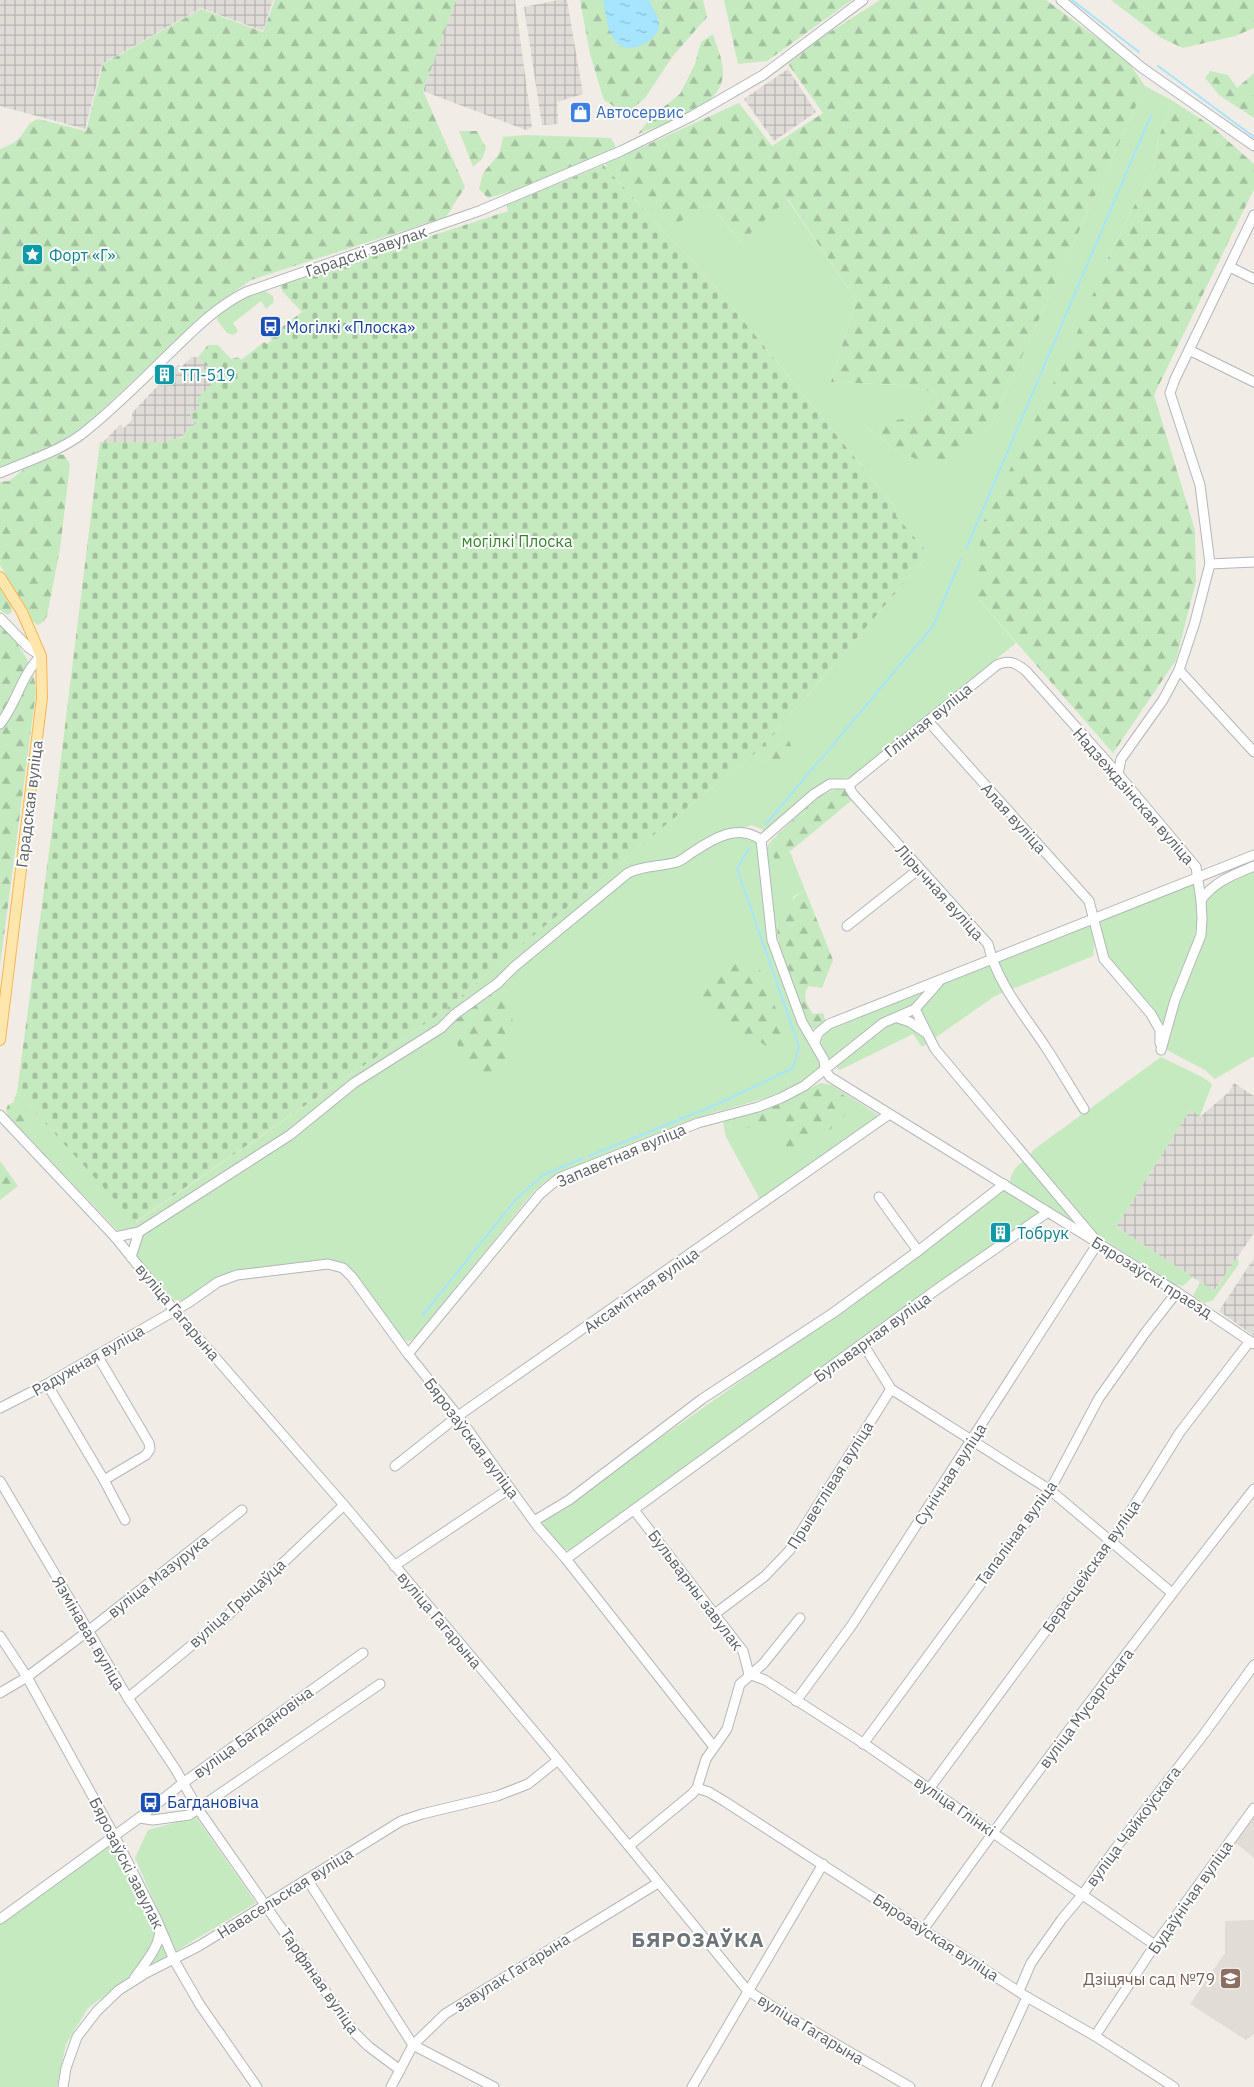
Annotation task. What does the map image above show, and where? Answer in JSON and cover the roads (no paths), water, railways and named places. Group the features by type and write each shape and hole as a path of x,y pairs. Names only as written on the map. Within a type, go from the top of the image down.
{"main road":[{"name":"Гарадская вуліца","path":"0,577 22,612 41,656 42,698 0,1040"}],"street":[{"name":"Гарадскі завулак","path":"0,473 60,447 81,435 148,375 203,321 230,300 246,292 471,214 547,184 664,130 763,75 862,0"},
{"path":"1061,0 1142,67 1254,146"},
{"path":"1118,774 1121,759 1163,700 1179,670 1196,622 1210,564 1200,486 1170,393 1254,215"},
{"path":"1230,267 1254,280"},
{"path":"1189,350 1254,382"},
{"path":"1210,564 1254,562"},
{"path":"0,618 29,648 41,656 27,674 12,707 0,724"},
{"name":"Надзеждзінская вуліца","path":"1008,661 1017,664 1026,671 1189,856 1196,866 1201,900"},
{"name":"Глінная вуліца","path":"850,784 997,664 1008,661"},
{"path":"1179,670 1254,752"},
{"name":"Алая вуліца","path":"928,721 1089,901 1100,950 1104,959 1151,1014 1160,1030 1161,1050 1174,1000 1201,934 1201,900"},
{"path":"1105,760 1121,759"},
{"path":"761,840 814,794 830,784 850,784"},
{"name":"Лірычная вуліца","path":"850,784 853,794 988,944 992,960 1004,985 1084,1109"},
{"path":"115,1237 139,1232 290,1135 354,1083 442,1028 454,1015 498,983 514,967 628,873 638,868 678,862 712,840 728,834 746,831 761,840 772,940 802,1022 815,1042 824,1060 825,1070 830,1077 888,1115 1048,1212"},
{"path":"815,1042 818,1034 830,1024 1254,855"},
{"path":"1201,900 1208,889 1219,881 1254,866"},
{"path":"847,926 919,869"},
{"path":"898,1018 915,1009 941,980"},
{"path":"915,1009 936,1049 1098,1243"},
{"path":"898,1018 910,1022 926,1033"},
{"name":"Запаветная вуліца","path":"408,1354 540,1194 559,1178 698,1122 758,1107 781,1098 804,1086 883,1023 898,1018"},
{"name":"вуліца Гагарына","path":"0,1115 115,1237 174,1310 344,1505 558,1760 747,1990 784,2014 910,2087"},
{"name":"Аксамітная вуліца","path":"394,1466 458,1416 888,1115"},
{"path":"534,1521 569,1500 702,1400 832,1313 918,1251 1004,1184"},
{"path":"879,1197 918,1251"},
{"name":"Бярозаўскі праезд","path":"1048,1212 1177,1292 1252,1342"},
{"name":"Бульварная вуліца","path":"566,1559 936,1290 1048,1212"},
{"path":"131,1257 139,1232"},
{"name":"Сунічная вуліца","path":"796,1701 852,1625 1098,1243"},
{"name":"Бярозаўская вуліца","path":"174,1310 218,1282 236,1275 328,1264 343,1268 352,1277 408,1354 458,1416 509,1489 714,1747"},
{"name":"Тапаліная вуліца","path":"863,1744 1050,1490 1099,1398 1177,1292"},
{"name":"Радужная вуліца","path":"0,1408 47,1384 174,1310"},
{"name":"Берасцейская вуліца","path":"929,1789 1112,1541 1180,1432 1252,1342"},
{"path":"863,1344 891,1389 1050,1490 1172,1593"},
{"path":"97,1355 149,1443 150,1449 146,1454 104,1480"},
{"path":"47,1384 104,1480 125,1520"},
{"name":"Прыветлівая вуліца","path":"716,1613 766,1576 790,1551 891,1389"},
{"name":"Язмінавая вуліца","path":"0,1480 128,1698 183,1783"},
{"path":"394,1566 509,1489"},
{"name":"вуліца Мусаргскага","path":"923,1930 993,1832 1172,1593 1254,1489"},
{"name":"вуліца Грыцаўца","path":"128,1698 227,1616 344,1505"},
{"name":"вуліца Мазурука","path":"0,1693 27,1677 88,1631 242,1510"},
{"name":"Бульварны завулак","path":"634,1510 716,1613 743,1651 749,1674"},
{"path":"629,1846 687,1800 696,1788 702,1769 727,1728 740,1684 749,1674 763,1664 800,1618"},
{"name":"Бярозаўскі завулак","path":"0,1636 27,1677 114,1835 156,1918 174,1960 200,2005 258,2087"},
{"name":"вуліца Багдановіча","path":"0,1919 139,1818 183,1783 363,1653"},
{"name":"вуліца Чайкоўскага","path":"1019,1991 1031,1964 1062,1919 1083,1894 1254,1665"},
{"name":"вуліца Глінкі","path":"749,1674 765,1680 863,1744 1155,1945"},
{"path":"139,1818 153,1820 189,1815 380,1684"},
{"name":"Навасельская вуліца","path":"63,2087 71,2052 85,2024 108,2000 132,1981 174,1960 401,1821 497,1796 528,1784 558,1760"},
{"name":"Тарфяная вуліца","path":"183,1783 198,1809 354,2032 368,2046 400,2070"},
{"name":"Бярозаўская вуліца","path":"696,1788 709,1792 1027,1997 1095,2036 1174,2087"},
{"name":"Будаўнічая вуліца","path":"1095,2036 1155,1945 1254,1808"},
{"path":"692,2087 747,1990 823,1864"},
{"path":"307,1879 413,2044 494,2087"},
{"name":"завулак Гагарына","path":"391,2087 413,2044 445,2014 658,1883"},
{"path":"132,1981 158,1942 160,1932 156,1918"},
{"path":"986,2087 1027,1997"}],"water":[{"path":"603,0 649,0 656,13 659,26 654,37 643,45 636,47 623,47 618,44 611,35"}],"waterway":[{"path":"1072,0 1139,52"},
{"path":"1158,66 1254,137"},
{"path":"966,549 1151,115"},
{"path":"766,824 933,626 961,559"},
{"path":"589,1156 720,1103 793,1068 799,1046 737,869 749,848"},
{"path":"422,1316 517,1198 543,1175 583,1158"}],"place":[{"name":"Автосервис","path":"580,112"},
{"name":"Форт «Г»","path":"33,255"},
{"name":"Могілкі «Плоска»","path":"270,327"},
{"name":"ТП-519","path":"164,375"},
{"name":"Тобрук","path":"1001,1233"},
{"name":"Багдановіча","path":"151,1802"},
{"name":"Дзіцячы сад №79","path":"1231,1979"}],"district":[{"name":"БЯРОЗАЎКА","path":"698,1939"}],"park label":[{"name":"могілкі Плоска","path":"517,541"}]}
